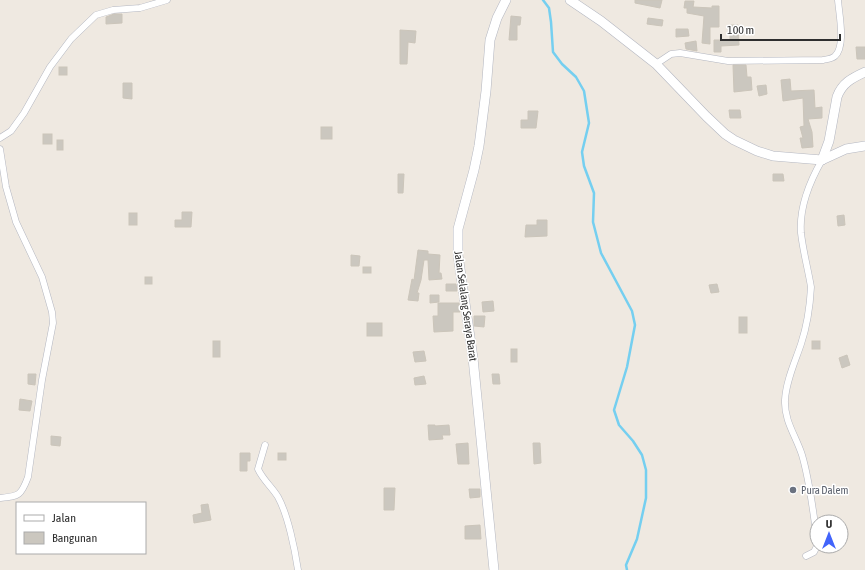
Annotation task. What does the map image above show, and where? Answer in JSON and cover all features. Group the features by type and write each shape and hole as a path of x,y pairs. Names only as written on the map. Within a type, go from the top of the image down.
{"street":[{"path":"0,138 11,131 24,113 50,67 71,39 96,15 113,10 140,8 167,0"},
{"name":"Jalan Selalang Seraya Barat","path":"494,570 473,358 458,255 458,229 479,146 486,91 490,40 497,18 506,0"},
{"path":"570,0 601,21 656,64 717,127 743,146 773,156 822,160 846,148 865,146"},
{"path":"656,64 671,54 743,61 823,60 831,58 839,51 841,40 838,0"},
{"path":"813,514 802,455 788,424 785,408 785,398 802,342 811,296 811,287 801,231 802,210 812,180 829,141 836,97 839,90 848,81 865,72"},
{"path":"0,149 6,187 16,222 42,277 52,312 53,322 42,380 28,477 23,490 16,496 0,498"},
{"path":"265,445 258,469 267,484 279,499 288,525 298,570"},
{"path":"806,556 810,554"}],"building":[{"path":"635,0 662,0 660,8 635,3"},
{"path":"685,1 694,1 693,7 712,8 712,6 719,6 719,27 710,27 710,44 702,43 704,16 687,13 687,8 684,8"},
{"path":"114,14 122,14 122,23 106,24 106,17"},
{"path":"511,16 521,17 520,25 517,25 517,40 509,40"},
{"path":"648,18 663,20 662,26 647,24"},
{"path":"730,25 738,25 739,45 721,46 721,52 714,52 714,40 730,40"},
{"path":"676,29 688,29 689,36 676,37"},
{"path":"400,30 416,31 415,43 408,42 407,64 400,64"},
{"path":"696,41 697,51 686,49 685,43"},
{"path":"856,47 865,47 865,59 857,59"},
{"path":"733,65 746,65 747,77 751,77 752,90 734,92"},
{"path":"59,67 67,67 67,75 59,75"},
{"path":"790,79 791,91 814,90 815,108 822,107 822,118 808,119 812,132 813,147 802,148 800,138 803,138 800,127 804,126 803,98 783,101 781,80"},
{"path":"123,83 132,83 132,99 123,98"},
{"path":"766,85 767,94 759,96 757,86"},
{"path":"729,110 740,110 741,118 730,118"},
{"path":"528,111 538,111 536,128 521,128 521,120 528,120"},
{"path":"321,127 332,127 332,139 321,139"},
{"path":"43,134 52,134 52,144 43,144"},
{"path":"57,140 63,140 63,150 57,150"},
{"path":"398,174 404,174 403,193 398,193"},
{"path":"773,174 783,174 784,181 773,181"},
{"path":"182,212 192,212 191,227 175,227 175,220 182,220"},
{"path":"129,213 137,213 137,225 129,225"},
{"path":"844,215 845,225 838,226 837,216"},
{"path":"537,220 547,220 547,236 525,237 526,225 537,225"},
{"path":"418,250 428,251 428,254 440,255 439,273 441,273 442,279 429,280 428,260 424,260 421,280 417,293 419,293 418,301 408,300 412,279 414,280"},
{"path":"351,255 360,256 359,266 351,266"},
{"path":"363,267 371,267 371,273 363,273"},
{"path":"145,277 152,277 152,284 145,284"},
{"path":"446,284 456,284 457,291 446,291"},
{"path":"717,284 719,292 711,293 709,285"},
{"path":"430,295 439,295 439,302 430,303"},
{"path":"493,301 494,311 483,312 482,302"},
{"path":"438,303 459,303 460,312 453,312 453,331 434,332 433,316 438,316"},
{"path":"474,316 485,316 484,327 474,326"},
{"path":"739,317 747,317 747,333 739,333"},
{"path":"367,323 382,323 382,336 367,336"},
{"path":"213,341 220,341 220,357 213,357"},
{"path":"812,341 820,341 820,349 812,349"},
{"path":"511,349 517,349 517,362 511,362"},
{"path":"424,351 426,361 415,362 413,352"},
{"path":"847,355 850,365 842,368 839,358"},
{"path":"28,374 36,374 35,385 28,384"},
{"path":"492,374 499,374 500,384 493,384"},
{"path":"424,376 426,384 415,385 414,378"},
{"path":"20,399 32,401 30,411 19,410"},
{"path":"428,425 449,425 450,435 442,435 443,439 429,440"},
{"path":"51,436 61,437 60,446 51,445"},
{"path":"468,443 469,464 458,464 456,444"},
{"path":"533,443 540,443 541,463 534,464"},
{"path":"240,453 250,453 250,461 247,461 247,471 240,471"},
{"path":"278,453 286,453 286,460 278,460"},
{"path":"384,488 395,488 394,510 384,510"},
{"path":"469,489 480,489 480,497 470,498"},
{"path":"208,504 211,520 194,523 193,515 202,513 201,505"},
{"path":"480,525 481,539 465,539 465,526"}],"waterway":[{"path":"543,0 549,8 553,52 562,64 576,77 584,91 589,123 582,152 584,166 594,193 593,222 601,253 632,311 635,325 627,367 614,410 619,425 633,441 642,455 646,470 646,498 637,539 626,565 627,570"}],"place":[{"name":"Pura Dalem","path":"793,490"}]}
